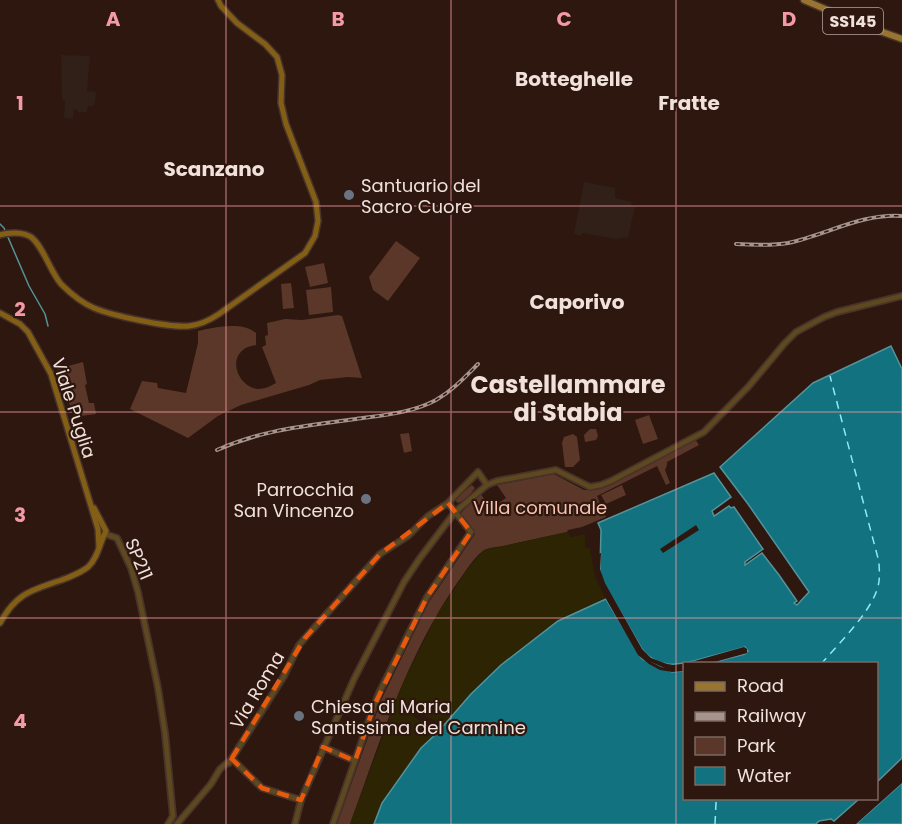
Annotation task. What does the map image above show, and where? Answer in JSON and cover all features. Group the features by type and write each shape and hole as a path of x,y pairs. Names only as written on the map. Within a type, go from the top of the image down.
{"main road":[{"path":"1,234 14,233 30,236 37,243 60,282 73,295 94,308 111,314 170,325 191,326 206,322 305,253 315,236 318,221 315,202 286,124 281,103 282,75 277,57 265,44 237,23 218,0"},
{"name":"SS145","path":"804,0 902,39"},
{"name":"Viale Puglia","path":"0,313 20,324 28,332 48,368 87,493 102,532"},
{"path":"0,623 9,607 23,595 86,568 94,560 102,532"}],"street":[{"path":"295,824 301,800 346,695 404,582 455,512 487,485 497,481 556,470 590,487 611,481 704,432 749,386 796,332 837,312 902,296"},
{"name":"Via Roma","path":"178,822 211,784 220,769 230,761 284,676 299,645 380,554 408,536 428,516 448,503 478,472 487,485"},
{"path":"333,824 374,706 427,597 471,532 448,503"},
{"name":"SP211","path":"102,532 117,538 131,568 140,602 165,733 173,816"},
{"path":"323,747 355,761"},
{"path":"230,761 262,788 301,800"},
{"path":"168,824 173,816 178,822"}],"highlighted area":[{"path":"448,503 471,532 427,597 374,706 355,761 323,747 301,800 262,788 232,759 229,763 305,638 380,554"}],"shaded area":[{"path":"61,55 90,56 87,91 96,92 95,103 93,106 88,106 87,112 78,112 74,109 73,119 64,118 65,101 62,100"},
{"path":"584,182 615,188 615,198 632,202 631,207 635,207 628,237 616,239 582,233 581,236 574,234"}],"green space":[{"path":"396,241 420,258 388,301 373,290 369,277"},
{"path":"324,263 328,283 310,287 305,267"},
{"path":"291,283 294,308 283,309 281,284"},
{"path":"331,287 333,312 309,315 306,290"},
{"path":"342,316 362,378 320,380 241,405 218,416 188,438 130,409 142,381 157,383 158,388 186,393 198,343 198,331 236,326 256,333 256,345 243,350 236,361 236,367 246,384 260,389 276,383 262,347 266,345 267,323 285,319 302,320"},
{"path":"83,362 89,403 94,403 96,414 74,417 57,369"},
{"path":"649,415 658,439 643,444 635,420"},
{"path":"590,429 596,429 598,436 596,440 585,442 584,435"},
{"path":"409,433 412,451 404,453 400,434"},
{"path":"573,434 577,437 580,460 573,467 565,467 562,443 564,437"},
{"name":"Villa comunale","path":"695,439 699,445 667,462 665,470 670,483 666,485 657,466 597,496 606,517 567,532 488,549 476,558 439,611 409,669 350,824 337,824 382,698 429,602 475,534 460,514 480,493 491,508 506,498 497,485 554,474 584,490 600,487"},
{"path":"472,485 475,488 472,493 457,503 459,495"},
{"path":"622,485 626,495 606,504 601,495"}],"sand":[{"path":"568,532 570,537 585,534 585,548 590,548 595,577 606,599 558,621 501,665 444,725 413,712 413,716 438,732 421,748 382,803 374,824 350,824 402,685 439,611 469,567 484,550"}],"water":[{"path":"891,346 902,369 902,758 878,781 878,662 715,662 745,654 748,651 745,647 681,664 657,661 642,649 604,583 600,569 601,530 598,523 714,473 731,497 712,511 714,516 729,506 734,507 763,549 745,562 745,565 762,553 797,601 794,603 797,605 809,592 720,467 813,383"},
{"path":"606,599 642,659 672,672 683,671 683,800 858,800 834,821 831,819 819,821 816,824 374,824 382,803 421,748 501,665 558,621"},
{"path":"902,783 902,824 856,824"}],"pier":[{"path":"696,525 699,530 663,553 660,549"},
{"path":"601,553 600,569 605,583 642,649 651,658 667,664 683,664 683,666 666,667 649,661 661,667 672,669 683,668 683,671 660,670 638,655 605,597 609,598 641,653 649,660 640,650 602,584 597,569 598,554"},
{"path":"744,647 747,649 747,653 715,662 709,662 745,651 704,662 691,662"},
{"path":"902,780 902,783 856,824 853,824"}],"waterway":[{"path":"0,224 45,314 48,326"}],"ferry route":[{"path":"823,662 864,614 879,581 879,562 830,376"},
{"path":"715,824 717,800"}],"railway":[{"path":"736,244 788,243 858,221 902,216"},
{"path":"217,450 252,437 303,426 408,411 436,400 448,392 478,364"}],"place":[{"name":"Santuario del Sacro Cuore","path":"349,195"},
{"name":"Parrocchia San Vincenzo","path":"366,499"},
{"name":"Chiesa di Maria Santissima del Carmine","path":"299,716"}],"district":[{"name":"Botteghelle","path":"574,79"},
{"name":"Fratte","path":"689,103"},
{"name":"Scanzano","path":"214,169"},
{"name":"Caporivo","path":"577,302"},
{"name":"Castellammare di Stabia","path":"568,398"}]}
